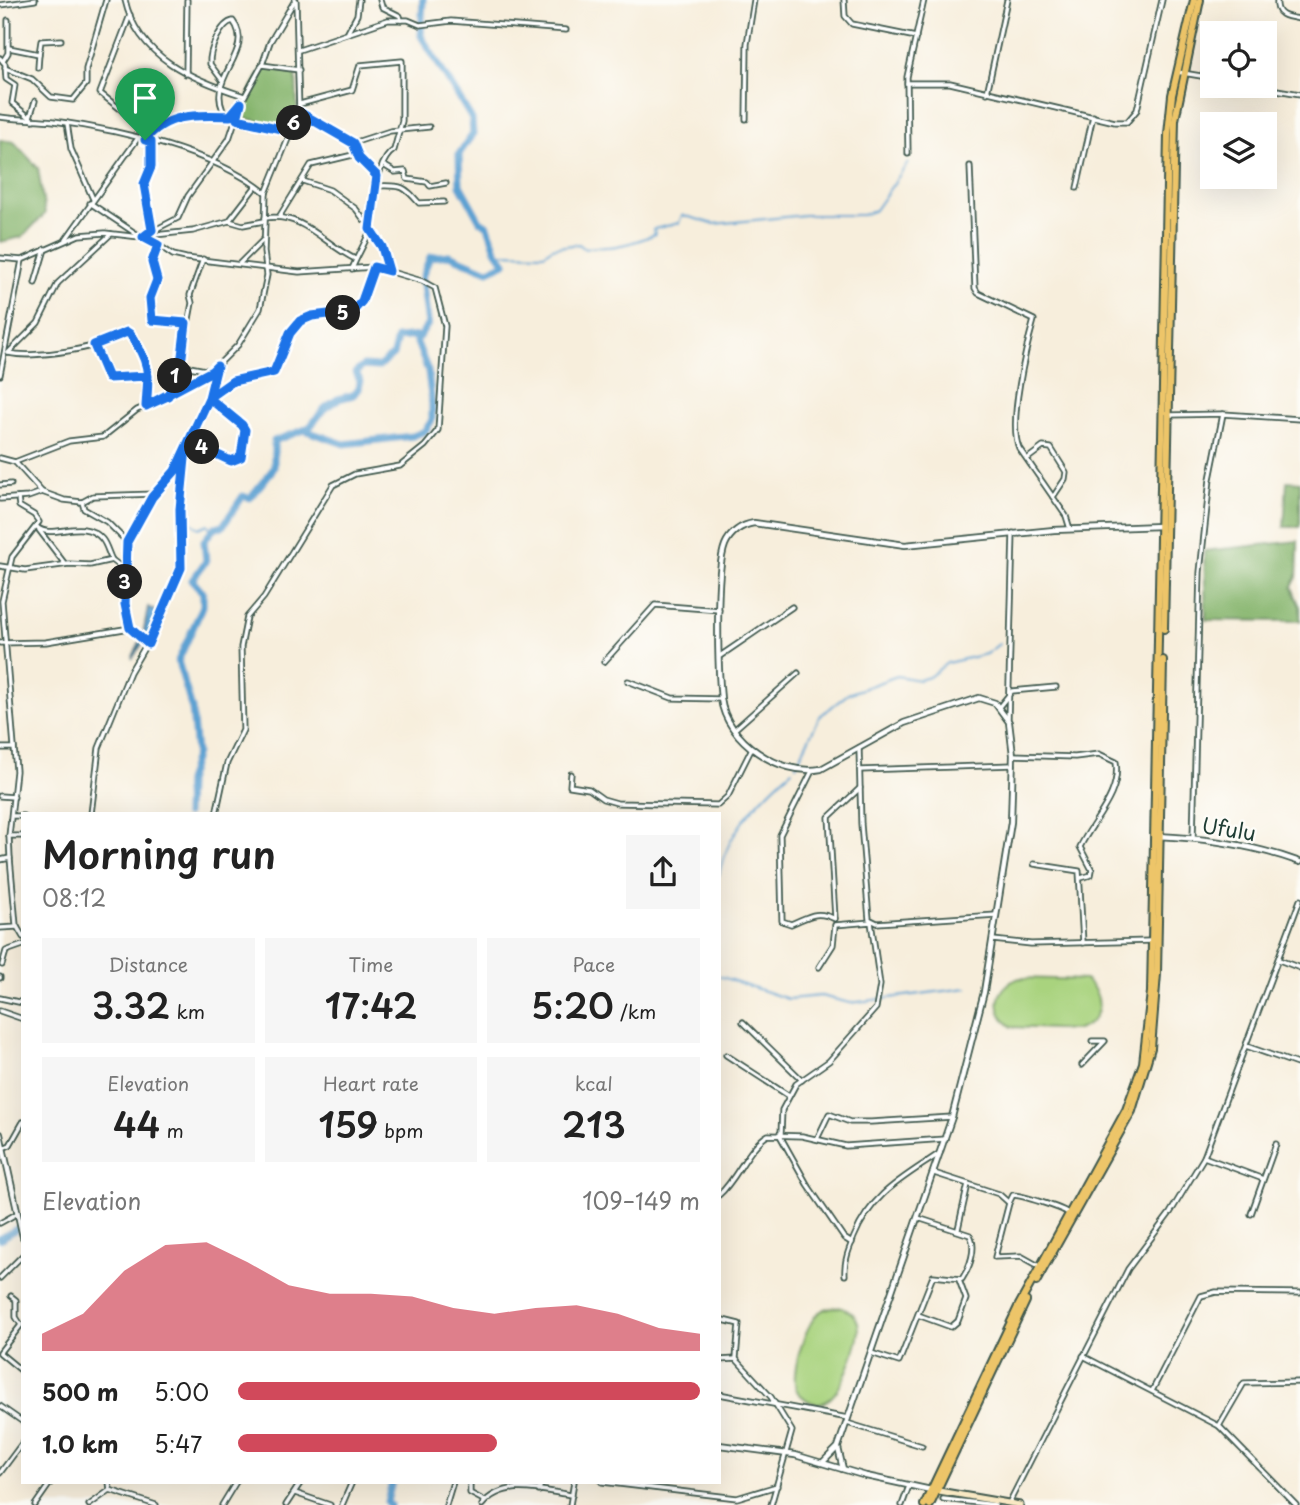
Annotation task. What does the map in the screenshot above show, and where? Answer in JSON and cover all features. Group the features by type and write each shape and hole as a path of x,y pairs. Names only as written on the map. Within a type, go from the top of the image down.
{"highway":[{"path":"924,1505 934,1490 1030,1292 1140,1093 1152,1048 1155,1020 1155,836 1167,169 1170,117 1195,0"},
{"path":"930,1505 934,1490 1040,1266 1118,1126 1140,1073 1150,1021 1168,415 1171,190 1180,73 1200,0"}],"main road":[{"path":"934,1490 1020,1505"}],"street":[{"path":"0,5 35,0"},
{"path":"5,68 32,79 51,97 73,100 86,83 86,69 106,0"},
{"path":"125,0 147,47 186,74 244,96"},
{"path":"186,74 187,0"},
{"path":"15,462 69,441 103,437 146,406 212,371 234,350 258,314 267,275 264,239 266,193 300,104 295,0"},
{"path":"141,237 178,218 188,196 229,139 244,96 274,33 295,0"},
{"path":"348,32 357,15 359,0"},
{"path":"380,0 382,7 400,16 401,20"},
{"path":"746,119 747,44 754,0"},
{"path":"844,0 845,16 852,24 916,37"},
{"path":"908,154 907,83 924,0"},
{"path":"987,93 1007,0"},
{"path":"907,83 950,83 1122,122 1130,120 1135,115 1162,0"},
{"path":"1277,0 1277,10 1282,16 1300,19"},
{"path":"130,15 100,93 124,112 166,125"},
{"path":"8,20 9,48 2,60 6,79 15,85 12,103 32,119"},
{"path":"299,50 384,20 401,20 420,25 451,21 566,30"},
{"path":"222,80 210,64 211,50 225,24 233,21 237,53 222,80 218,103 226,116"},
{"path":"38,68 41,41 61,40"},
{"path":"9,48 39,54"},
{"path":"300,104 352,90 360,65 401,59 400,131 385,166 377,176 370,229 352,269"},
{"path":"261,65 299,70"},
{"path":"1180,73 1200,76"},
{"path":"1277,90 1300,94"},
{"path":"32,119 35,101"},
{"path":"145,140 166,125 190,114 232,115 241,103"},
{"path":"299,112 353,143 357,154 377,176"},
{"path":"1077,188 1093,116"},
{"path":"0,117 67,123 138,138 213,162 266,193"},
{"path":"237,119 290,131"},
{"path":"67,123 71,149 91,201 141,237 173,255 319,273 374,267 430,285 438,297 445,326 438,430 425,446 400,466 355,474 333,485 264,597 247,617 240,664 243,730 227,763 216,812"},
{"path":"353,143 429,127"},
{"path":"65,241 138,138"},
{"path":"151,142 151,167 144,184 152,230"},
{"path":"279,217 311,165 357,154"},
{"path":"385,166 395,172 403,170 407,179 430,186 446,183"},
{"path":"970,166 975,288 978,293 1034,320 1014,424 1016,440 1066,516 1070,529"},
{"path":"303,181 330,191 356,209 364,220 371,222"},
{"path":"229,221 256,186"},
{"path":"377,186 401,188 414,193 419,203 444,202"},
{"path":"0,258 22,260 86,234 141,237 193,231 229,221 243,225 279,217 310,226 332,246 355,260"},
{"path":"370,229 382,247 389,271"},
{"path":"6,353 38,323 58,282 111,234"},
{"path":"240,263 264,239"},
{"path":"158,245 152,262 157,280 150,298 150,317 152,320 186,323"},
{"path":"35,283 45,249"},
{"path":"168,396 179,365 192,303 190,295 203,259"},
{"path":"0,375 22,260"},
{"path":"209,398 233,381 274,372 290,333 300,321 357,308 374,267"},
{"path":"6,353 53,353 94,345 127,332 144,351 148,376 146,406"},
{"path":"94,345 108,378 148,376"},
{"path":"179,365 212,371"},
{"path":"148,644 130,628 124,599 127,542 155,494 170,479 190,442 209,398 217,366"},
{"path":"190,442 231,461 241,457 245,430 238,419 209,398"},
{"path":"1168,415 1223,414 1300,419"},
{"path":"1193,838 1200,572 1210,479 1223,414"},
{"path":"1027,459 1043,447 1051,449 1066,472 1065,480 1053,497"},
{"path":"90,812 97,753 130,672 148,644 181,568 180,509 186,448"},
{"path":"0,458 15,462 42,492"},
{"path":"0,485 11,484"},
{"path":"0,499 42,492 82,502 93,496 155,494"},
{"path":"18,498 19,506 38,518 37,527 12,557 1,601 2,643 14,748 10,858 17,927 21,934"},
{"path":"82,502 84,509 107,522 127,542"},
{"path":"1009,722 999,707 983,699 964,702 904,723 828,766 811,771 780,762 752,748 733,731 722,710 720,610 723,551 730,536 746,524 761,523 905,545 1013,533 1161,526"},
{"path":"37,527 45,532 83,529 102,540 112,560 125,571"},
{"path":"37,527 65,564"},
{"path":"823,1462 838,1447 934,1173 952,1117 984,992 1011,822 1013,755 1007,694 1012,656 1013,533"},
{"path":"0,566 25,570 65,564 90,565 112,560"},
{"path":"604,662 655,605 720,610"},
{"path":"720,656 792,607"},
{"path":"2,643 46,642 130,628"},
{"path":"733,731 798,673"},
{"path":"628,681 672,698 721,699"},
{"path":"1007,694 1056,687"},
{"path":"999,707 1007,694"},
{"path":"0,748 14,748"},
{"path":"571,774 570,786 593,790 603,799 617,803 714,806 728,796 752,748"},
{"path":"852,1243 844,1238 807,1184 780,1134 782,1110 789,1096 802,1080 829,1061 874,1011 880,985 872,922 867,911 859,748"},
{"path":"1013,755 1075,757 1099,754 1115,761 1115,775 1105,809 1080,847 1092,870 1091,875 1082,878"},
{"path":"860,770 1013,765"},
{"path":"811,771 780,835 782,921 791,924 804,915 822,914 835,919"},
{"path":"819,967 833,945 835,925 830,817 860,788"},
{"path":"0,796 14,797"},
{"path":"13,816 21,816"},
{"path":"9,836 21,836"},
{"name":"Ufulu","path":"1155,836 1193,838 1258,848 1300,862"},
{"path":"0,860 10,858"},
{"path":"1034,864 1076,869 1082,878 1083,943"},
{"path":"1009,1503 1133,1259 1170,1213 1205,1157 1300,900"},
{"path":"15,910 21,909"},
{"path":"835,925 996,915"},
{"path":"0,928 17,927"},
{"path":"993,940 1031,944 1152,941"},
{"path":"2,965 6,951 21,947"},
{"path":"1279,960 1300,968"},
{"path":"0,998 21,1003"},
{"path":"0,1011 21,1018"},
{"path":"743,1021 802,1080"},
{"path":"1082,1065 1105,1041 1092,1041"},
{"path":"1246,1046 1300,1065"},
{"path":"726,1055 789,1096"},
{"path":"817,1139 829,1114 850,1122 952,1117"},
{"path":"2,1149 10,1145 21,1126"},
{"path":"0,1134 21,1232"},
{"path":"721,1193 741,1171 757,1144 768,1135 817,1139 846,1146 945,1139"},
{"path":"1251,1214 1276,1144"},
{"path":"845,1275 852,1243 864,1212 888,1189 940,1153"},
{"path":"1205,1157 1263,1179"},
{"path":"934,1173 999,1194 1009,1203"},
{"path":"958,1229 968,1184"},
{"path":"1040,1266 1021,1256 995,1257 1013,1195 1024,1196 1039,1205 1060,1207 1069,1213"},
{"path":"0,1223 21,1205"},
{"path":"918,1218 970,1235 974,1243 965,1276 959,1280"},
{"path":"0,1278 21,1257"},
{"path":"871,1353 899,1362 933,1276 939,1274 959,1280"},
{"path":"918,1315 951,1327 958,1321 966,1299 959,1280"},
{"path":"1152,1391 1201,1296 1216,1292 1300,1293"},
{"path":"11,1296 16,1300 16,1317 21,1323 0,1352 21,1370"},
{"path":"721,1320 739,1324 736,1359 775,1404 792,1431 771,1505"},
{"path":"1083,1356 1219,1426 1296,1505"},
{"path":"721,1360 736,1359"},
{"path":"1219,1426 1244,1383 1300,1382"},
{"path":"721,1395 848,1420 922,1446"},
{"path":"0,1406 21,1421"},
{"path":"0,1473 21,1444"},
{"path":"721,1445 785,1453 909,1486 934,1490"},
{"path":"838,1447 843,1469"},
{"path":"35,1505 50,1484"},
{"path":"109,1484 110,1490"},
{"path":"222,1505 235,1484"},
{"path":"286,1505 300,1484"},
{"path":"342,1505 351,1484"},
{"path":"446,1505 452,1484"},
{"path":"471,1484 470,1493 484,1503 508,1488 572,1495"},
{"path":"539,1491 541,1484"},
{"path":"570,1505 574,1484"},
{"path":"617,1484 737,1498 777,1486"},
{"path":"902,1505 909,1486"},
{"path":"89,1505 110,1490"},
{"path":"110,1490 156,1505"},
{"path":"295,1493 330,1505"},
{"path":"707,1505 709,1496"},
{"path":"943,1499 995,1505"}],"green space":[{"path":"263,67 296,73 297,107 289,128 240,117 242,107"},
{"path":"0,140 14,142 38,168 45,214 22,237 0,242"},
{"path":"1287,481 1300,482 1300,527 1284,527"},
{"path":"1298,541 1297,577 1292,587 1300,607 1300,621 1206,620 1204,551"},
{"path":"1020,978 1085,980 1096,993 1096,1015 1092,1021 1077,1030 1012,1027 1001,1014 999,1000 1005,987"},
{"path":"837,1307 854,1315 858,1322 858,1338 842,1383 830,1398 815,1403 797,1391 797,1364 803,1341 816,1315"}],"water":[{"path":"148,607 160,614 132,659 143,635"}],"waterway":[{"path":"420,0 422,17"},
{"path":"186,812 187,782 196,753 192,709 178,661 203,606 203,593 192,580 206,561 204,541 215,527 222,527 243,496 250,498 274,468 274,441 309,428 325,408 338,399 353,395 359,389 360,381 356,372 363,366 378,367 393,355 397,338 420,336 428,324 422,277 430,257 449,255 488,271 505,263 496,250 488,226 480,221 460,185 459,154 473,134 472,119 421,36 423,0"},
{"path":"500,253 544,254 552,248 579,244 585,249 612,247 655,234 654,229 679,223 682,215 714,224 805,215 863,215 875,210 908,163"},
{"path":"304,430 344,444 413,436 425,431 432,420 432,404 428,371 416,340 420,336"},
{"path":"190,522 199,528 208,524 211,530"},
{"path":"796,765 820,716 848,694 897,676 919,680 929,677 947,663 986,654 999,644"},
{"path":"721,867 729,844 746,816 792,770"},
{"path":"721,977 788,999 821,996 850,1003 967,988"},
{"path":"0,1239 21,1226"},
{"path":"390,1505 387,1502 392,1484"}],"route":[{"path":"145,140 151,142 151,167 144,180 144,189 149,203 152,230 143,237 158,245 152,262 157,280 150,298 149,314 152,320 186,323 182,356 168,396 146,406 148,376 108,378 94,345 118,338 127,332 130,334 144,352 148,376 148,390 146,406 163,399 212,371 217,366 209,398 190,442 186,448 170,479 152,497 127,542 125,604 131,622 130,628 148,644 181,568 183,550 180,509 187,464 186,448 190,442 215,451 231,461 241,457 243,451 245,430 242,425 238,419 209,398 233,381 250,375 274,372 295,324 312,316 353,311 362,301 374,267 389,271 382,247 370,229 376,201 375,171 359,158 353,143 322,126 318,121 299,112 290,131 237,119 241,103 230,116 204,113 178,117 145,140"}]}
